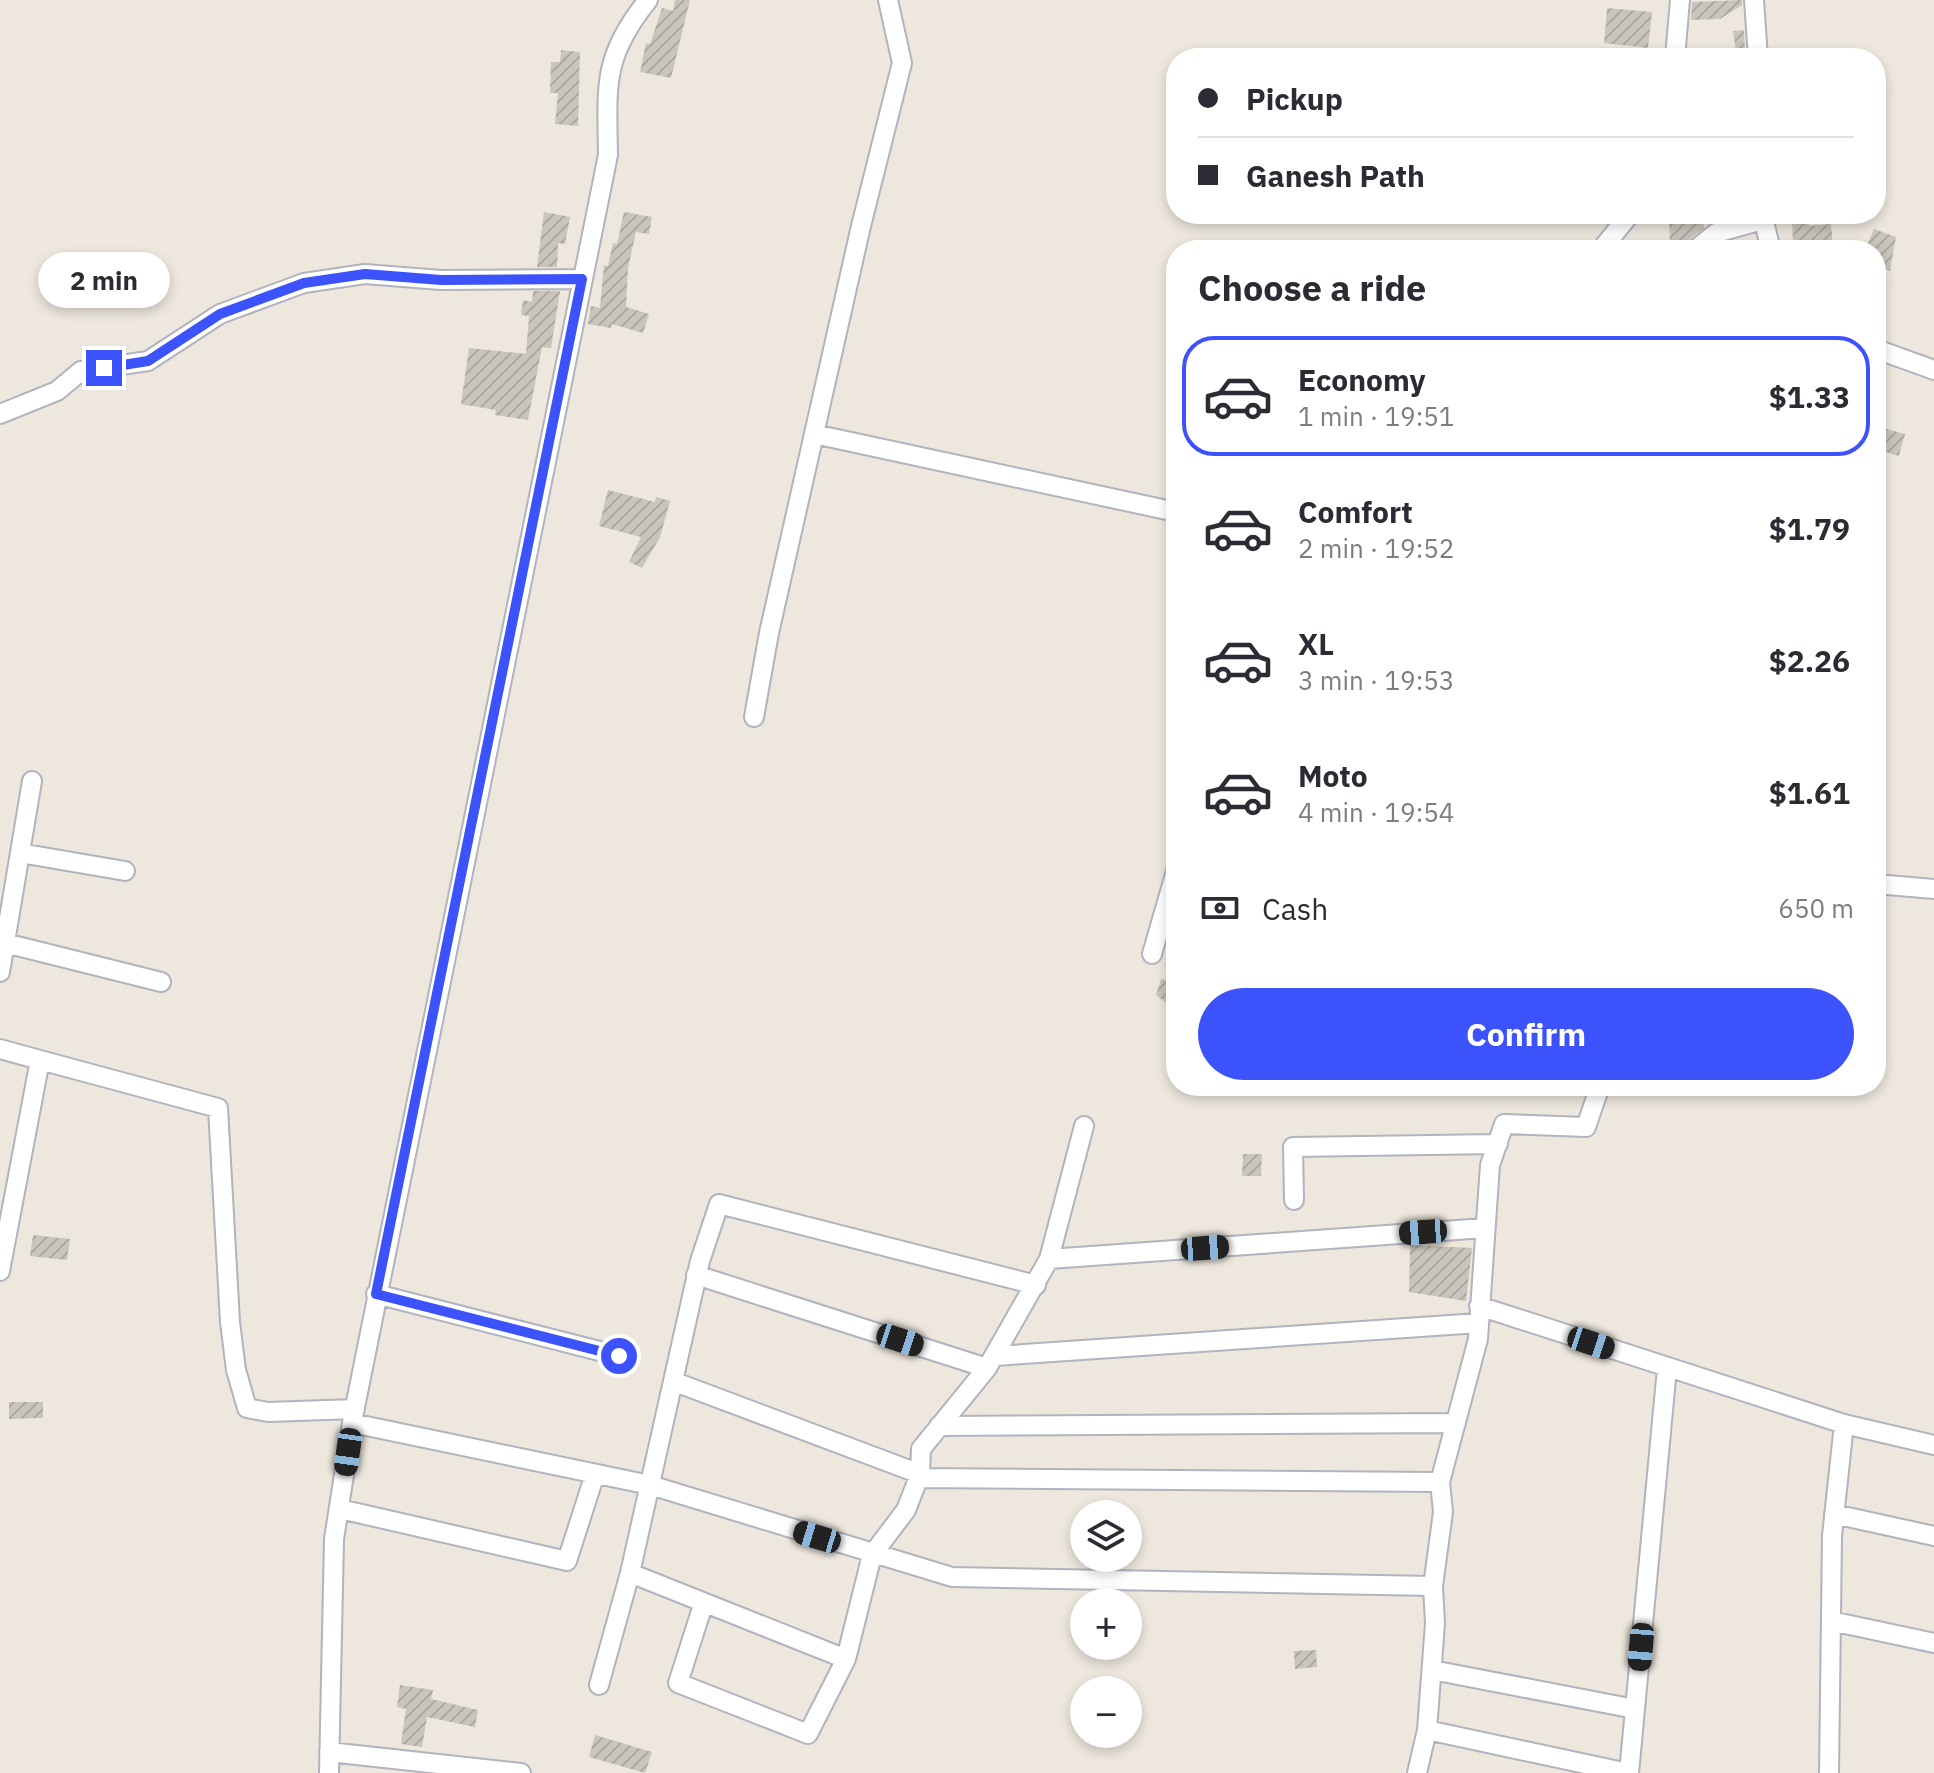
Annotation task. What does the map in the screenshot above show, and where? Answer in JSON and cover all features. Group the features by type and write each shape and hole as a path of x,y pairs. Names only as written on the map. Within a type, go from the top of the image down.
{"street":[{"path":"329,1773 334,1539 353,1416 608,155 607,75 628,25 648,0"},
{"path":"754,717 814,434 902,63 888,0"},
{"path":"1676,48 1680,0"},
{"path":"1754,0 1757,48"},
{"path":"1609,240 1622,224"},
{"path":"1707,240 1716,233 1742,224"},
{"path":"0,414 57,391 81,371 148,361 220,314 304,283 365,274 441,280 582,279"},
{"path":"1886,353 1934,370"},
{"path":"814,434 1166,510"},
{"path":"0,972 32,781"},
{"path":"20,853 125,871"},
{"path":"1886,885 1934,889"},
{"path":"1152,954 1166,915"},
{"path":"5,943 161,982"},
{"path":"0,1049 218,1108 230,1322 236,1370 247,1408 268,1412 353,1416 650,1485 952,1577 1433,1586"},
{"path":"0,1271 40,1060"},
{"path":"1417,1773 1427,1730 1432,1670 1433,1586 1443,1512 1440,1482 1478,1339 1490,1165 1504,1124 1586,1127 1597,1096"},
{"path":"703,1605 678,1683 808,1734 846,1659 872,1555 906,1510 919,1476 921,1449 991,1362 1049,1259 1084,1126"},
{"path":"1294,1200 1293,1147 1498,1144"},
{"path":"599,1685 630,1573 675,1382 696,1275 719,1204 1036,1285"},
{"path":"1049,1259 1485,1228"},
{"path":"696,1275 991,1362 1479,1315 1667,1368 1844,1424 1934,1445"},
{"path":"376,1294 619,1356"},
{"path":"1427,1730 1629,1773 1667,1368"},
{"path":"675,1382 919,1476 1440,1482"},
{"path":"939,1426 1456,1423"},
{"path":"1829,1773 1834,1514 1844,1424"},
{"path":"340,1509 567,1561 595,1474"},
{"path":"1834,1514 1934,1536"},
{"path":"630,1573 703,1605 846,1659"},
{"path":"1831,1621 1934,1643"},
{"path":"1432,1670 1635,1709"},
{"path":"329,1752 521,1773"}],"building":[{"path":"675,0 690,0 671,78 640,72 646,43 650,44 662,8 673,11"},
{"path":"1742,0 1742,5 1720,19 1691,20 1692,2"},
{"path":"1607,8 1652,12 1648,48 1604,43"},
{"path":"1744,30 1745,48 1735,48 1733,31"},
{"path":"561,50 580,52 578,126 555,124 558,93 550,93 551,62 560,62"},
{"path":"544,212 570,217 565,244 558,243 557,267 537,267"},
{"path":"624,212 652,217 649,234 636,232 628,268 626,307 649,314 643,333 612,324 611,328 588,324 591,306 600,308 604,265 608,266 613,243 617,244"},
{"path":"1669,224 1704,224 1704,228 1689,240 1670,240"},
{"path":"1792,224 1831,224 1832,240 1793,240"},
{"path":"1874,229 1896,237 1890,271 1886,270 1886,240 1869,240"},
{"path":"533,291 560,291 551,348 542,347 528,420 495,415 496,410 461,404 469,348 526,354 529,316 521,315 523,300 532,302"},
{"path":"1886,429 1905,434 1899,456 1886,452"},
{"path":"608,490 655,502 656,497 670,501 660,537 642,568 629,562 641,537 599,526"},
{"path":"1161,979 1166,980 1166,1003 1156,995"},
{"path":"1243,1154 1262,1154 1261,1176 1242,1176"},
{"path":"33,1235 70,1239 67,1260 30,1256"},
{"path":"1410,1245 1472,1248 1466,1301 1409,1292"},
{"path":"9,1402 43,1402 43,1418 9,1419"},
{"path":"1316,1650 1317,1667 1295,1669 1294,1651"},
{"path":"400,1685 433,1690 431,1699 478,1710 475,1727 427,1717 422,1747 401,1744 406,1709 397,1707"},
{"path":"595,1735 652,1752 645,1773 589,1757"}],"route":[{"path":"104,368 148,361 220,314 304,283 365,274 441,280 582,279 376,1294 619,1356"}]}
